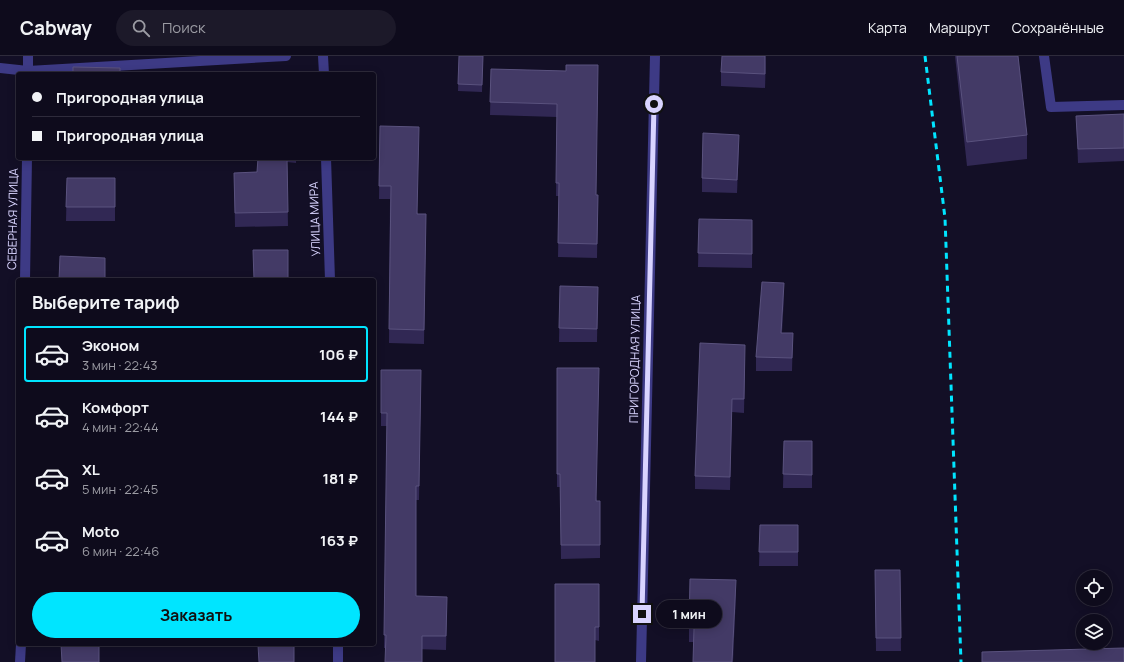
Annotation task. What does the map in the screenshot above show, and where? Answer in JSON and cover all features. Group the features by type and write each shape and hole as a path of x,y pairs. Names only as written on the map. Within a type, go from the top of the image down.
{"street":[{"path":"28,56 28,72"},
{"path":"0,68 28,72 286,56"},
{"path":"323,56 324,72"},
{"name":"ПРИГОРОДНАЯ УЛИЦА","path":"641,662 655,56"},
{"path":"1044,56 1052,107 1124,104"},
{"name":"СЕВЕРНАЯ УЛИЦА","path":"26,278 27,160"},
{"name":"УЛИЦА МИРА","path":"326,160 330,278"},
{"path":"20,662 21,646"},
{"path":"338,646 338,662"}],"building":[{"path":"459,56 483,56 482,85 458,84"},
{"path":"722,56 765,56 765,74 721,72"},
{"path":"957,56 1018,56 1027,135 967,142"},
{"path":"566,65 598,65 596,195 598,195 597,244 558,243 559,183 556,183 557,104 490,102 491,69 566,71"},
{"path":"73,67 120,68 120,72 73,72"},
{"path":"1124,114 1124,148 1078,149 1076,116"},
{"path":"380,126 419,127 417,214 426,214 424,330 389,329 391,186 379,186"},
{"path":"703,133 739,135 737,180 702,178"},
{"path":"258,160 287,160 288,212 235,213 234,173 257,172"},
{"path":"67,178 115,178 115,207 66,207"},
{"path":"699,219 752,220 752,254 698,253"},
{"path":"253,250 288,250 288,278 254,278"},
{"path":"60,256 105,258 105,278 59,278"},
{"path":"762,282 784,283 781,333 793,333 792,358 756,357"},
{"path":"560,286 598,287 597,329 559,328"},
{"path":"700,343 745,345 744,399 732,399 730,477 695,476"},
{"path":"557,368 599,368 596,501 600,501 600,545 561,545 560,474 557,474"},
{"path":"381,370 421,370 419,486 416,486 416,596 447,597 446,636 422,636 422,662 385,662 386,635 384,635 387,413 381,413"},
{"path":"784,441 812,441 812,475 783,474"},
{"path":"760,525 798,525 798,552 759,552"},
{"path":"875,570 900,570 901,638 876,638"},
{"path":"690,579 736,580 732,662 693,662 694,628 689,628"},
{"path":"555,584 599,584 599,627 595,627 595,662 555,662"},
{"path":"61,646 99,646 99,662 62,662"},
{"path":"258,646 294,646 294,662 259,662"},
{"path":"1112,648 1124,648 1124,662 982,662 982,652 1076,649 1112,650"}],"railway":[{"path":"925,56 945,218 961,662"}],"route":[{"path":"642,614 654,104"}]}
